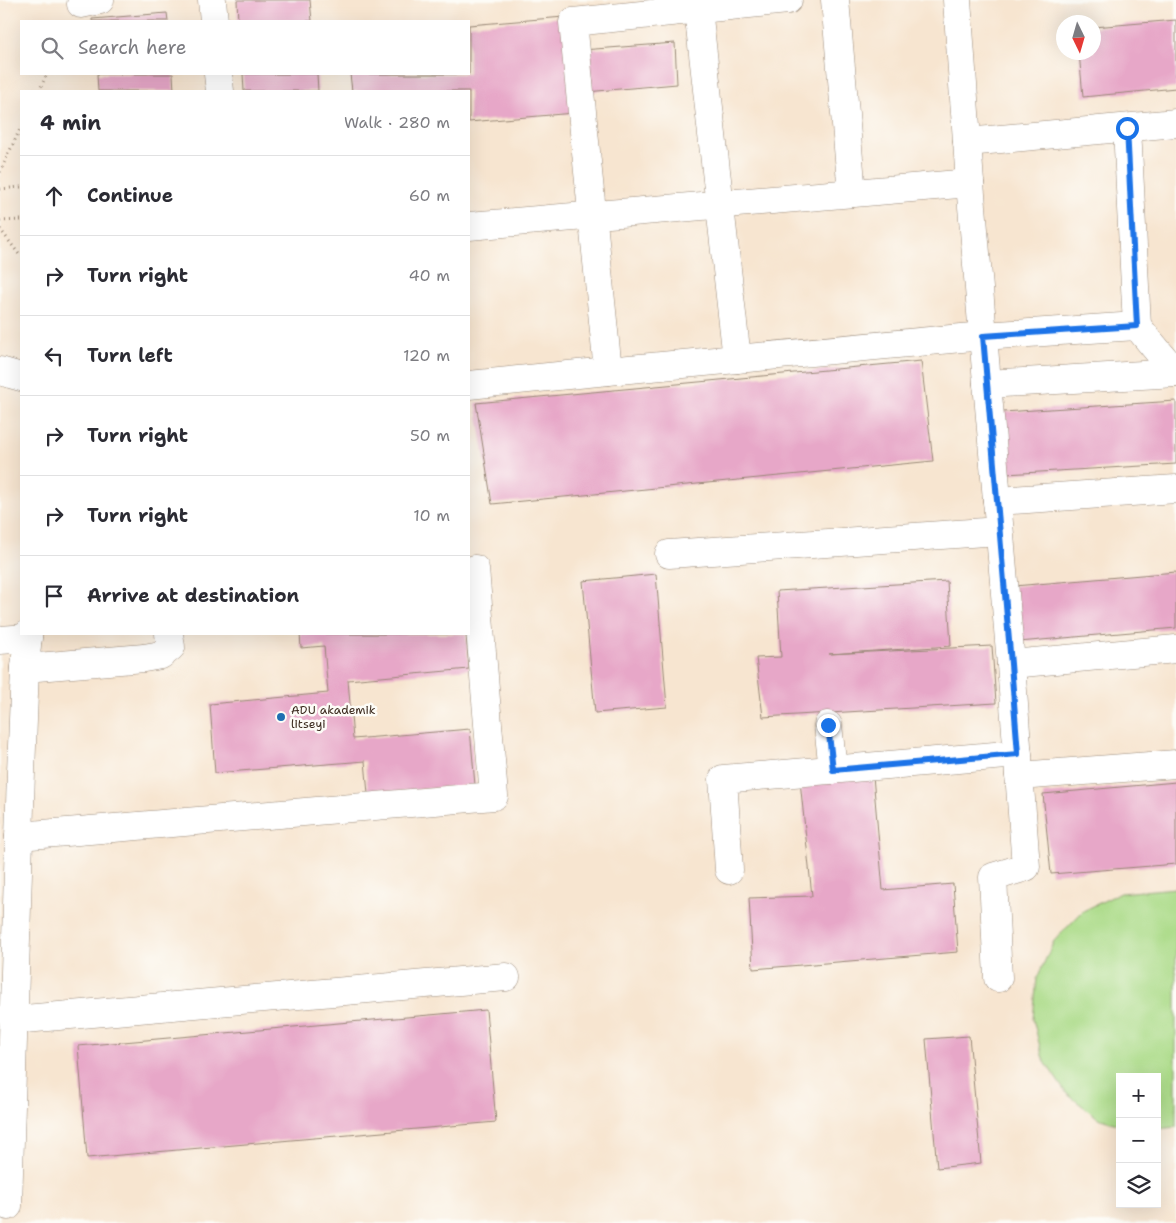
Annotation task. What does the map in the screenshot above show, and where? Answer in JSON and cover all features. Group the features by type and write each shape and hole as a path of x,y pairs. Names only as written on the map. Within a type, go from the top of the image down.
{"lane":[{"path":"212,0 214,20"},
{"path":"608,371 572,22 698,4 788,0"},
{"path":"835,0 852,193"},
{"path":"957,0 970,183 1011,664 1026,867 993,877 998,978"},
{"path":"698,4 737,360"},
{"path":"218,75 220,90"},
{"path":"967,142 1176,123"},
{"path":"1127,128 1137,326 1176,373"},
{"path":"470,226 970,183"},
{"path":"470,385 983,336 1137,326"},
{"path":"0,371 20,376"},
{"path":"987,384 1176,373"},
{"path":"997,501 1176,489"},
{"path":"669,554 999,532"},
{"path":"19,836 494,796 475,569"},
{"path":"25,668 161,655 172,647 169,635"},
{"path":"0,640 28,636 21,772 8,1206"},
{"path":"1011,664 1176,649"},
{"path":"828,725 833,770"},
{"path":"729,870 723,779 833,770 1018,765 1176,764"},
{"path":"0,797 21,772"},
{"path":"13,1020 506,976"}],"path":[{"path":"39,90 47,75"},
{"path":"0,172 20,129"},
{"path":"0,189 20,187"},
{"path":"0,222 20,220"},
{"path":"0,229 20,256"}],"green space":[{"path":"1176,888 1176,1127 1161,1129 1161,1073 1116,1073 1116,1124 1098,1118 1066,1093 1043,1059 1033,1019 1037,978 1054,941 1083,911 1120,893"}],"building":[{"path":"237,0 310,0 312,20 238,20"},
{"path":"167,13 168,20 92,20"},
{"path":"564,17 574,113 470,122 470,90 352,90 350,75 470,75 470,25"},
{"path":"1176,20 1176,88 1083,97 1080,60 1101,60 1101,26"},
{"path":"675,43 677,84 586,92 582,50"},
{"path":"97,75 173,75 174,90 98,90"},
{"path":"243,75 317,75 318,90 244,90"},
{"path":"921,361 933,461 492,504 476,403"},
{"path":"1176,401 1176,464 1006,474 1003,412"},
{"path":"1176,572 1176,628 1019,642 1014,586"},
{"path":"656,574 667,707 595,713 583,581"},
{"path":"947,581 951,646 829,654 992,646 996,703 763,717 756,658 781,657 777,591"},
{"name":"ADU akademik litseyi","path":"300,635 466,635 469,669 348,680 353,739 470,729 475,785 368,794 365,761 215,773 210,704 328,693 324,646 301,648"},
{"path":"873,776 883,890 953,884 958,952 753,969 749,898 812,896 800,781"},
{"path":"1176,782 1176,864 1051,874 1043,794"},
{"path":"486,1010 496,1122 87,1158 78,1046"},
{"path":"969,1036 981,1163 937,1168 926,1039"}],"place":[{"name":"ADU akademik litseyi","path":"281,717"}],"route":[{"path":"828,725 833,770 1018,754 983,336 1137,326 1127,128"}]}
